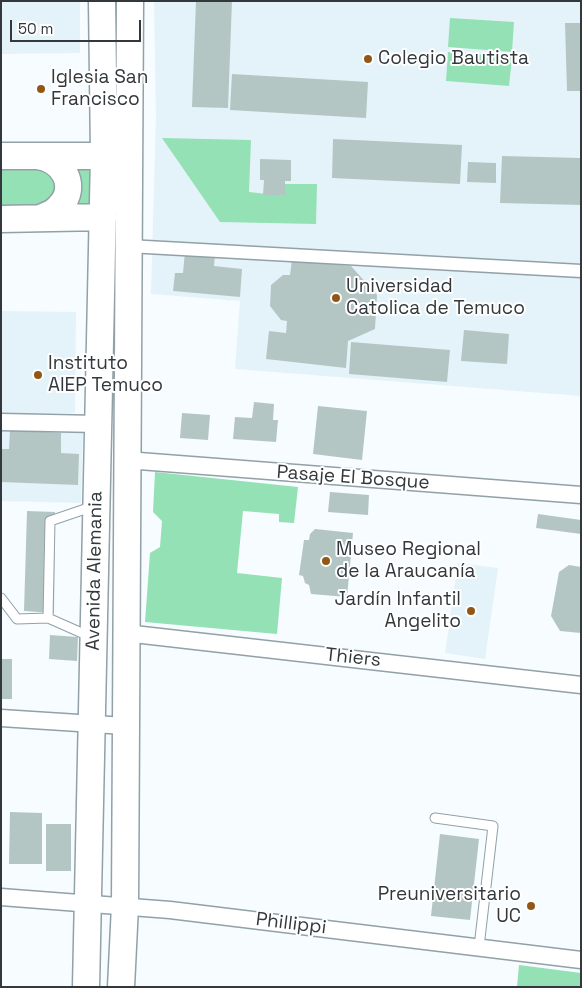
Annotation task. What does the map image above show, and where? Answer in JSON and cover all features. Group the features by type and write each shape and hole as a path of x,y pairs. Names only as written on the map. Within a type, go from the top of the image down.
{"main road":[{"name":"Avenida Alemania","path":"86,987 104,156 102,1"},
{"name":"Avenida Alemania","path":"121,987 125,906 125,633 130,1"},
{"path":"1,156 104,156 120,167 129,191"},
{"path":"36,156 51,159 58,163 66,175 68,183 68,191 61,206 56,211 40,218"},
{"path":"1,219 102,217"},
{"path":"95,608 107,627 115,633 125,633"}],"street":[{"path":"128,246 581,271"},
{"path":"1,422 98,424"},
{"name":"Pasaje El Bosque","path":"126,460 581,494"},
{"name":"Thiers","path":"125,633 581,685"},
{"path":"1,718 125,726"},
{"name":"Phillippi","path":"1,897 125,906 581,960"}],"lane":[{"path":"48,618 50,521 96,505"},
{"path":"1,598 17,619 48,618 94,639"},
{"path":"435,818 493,826 479,947"}],"shaded area":[{"path":"1,1 80,1 80,53 1,54"},
{"path":"154,1 581,1 581,396 235,369 240,301 151,294 156,116"},
{"name":"Instituto AIEP Temuco","path":"1,311 76,312 75,413 1,413"},
{"path":"1,430 83,433 81,503 1,501"},
{"name":"Jardín Infantil Angelito","path":"458,563 498,568 485,659 445,653"}],"green space":[{"path":"450,18 514,22 512,52 448,47"},
{"path":"448,52 512,57 509,86 446,81"},
{"path":"162,138 251,140 249,192 284,196 285,184 317,184 316,224 220,222"},
{"path":"91,161 91,210 1,212 1,162"},
{"path":"155,472 298,487 294,523 279,522 279,514 243,511 237,573 282,578 277,634 145,622 150,553 160,547 162,521 153,512"},
{"path":"519,965 581,973 581,987 517,987"}],"building":[{"path":"196,1 232,1 228,108 192,107"},
{"path":"565,23 581,23 581,91 567,91"},
{"path":"232,74 368,82 366,118 230,110"},
{"path":"333,139 462,145 460,184 332,178"},
{"path":"502,156 581,158 581,205 500,203"},
{"path":"260,159 291,160 291,181 285,181 285,196 263,195 264,180 260,180"},
{"path":"468,162 496,163 496,183 467,182"},
{"path":"185,251 215,254 214,266 242,269 240,297 173,291 175,273 183,273"},
{"path":"292,260 351,266 377,295 375,329 348,341 346,368 266,359 269,331 286,333 287,321 281,320 270,306 271,285 283,275 290,275"},
{"path":"464,330 509,334 507,364 461,361"},
{"path":"351,342 450,350 447,382 349,374"},
{"path":"254,402 274,404 273,420 278,420 276,442 233,439 235,417 252,418"},
{"path":"318,406 367,411 362,460 313,454"},
{"path":"182,413 210,415 208,440 180,438"},
{"path":"10,430 61,433 61,453 79,454 78,485 1,482 1,449 9,449"},
{"path":"330,492 369,495 368,515 328,512"},
{"path":"27,511 55,512 54,613 24,611"},
{"path":"538,514 581,520 581,534 536,528"},
{"name":"Museo Regional de la Araucanía","path":"315,529 353,533 347,597 311,594 309,585 305,583 303,576 299,575 304,540 309,540 310,534"},
{"path":"569,565 581,567 581,633 560,631 551,616 559,572"},
{"path":"50,635 78,637 77,661 49,659"},
{"path":"1,659 12,659 12,699 1,699"},
{"path":"10,812 42,813 42,864 9,864"},
{"path":"46,824 71,824 71,871 46,871"},
{"path":"440,834 479,839 470,920 431,916"}],"place":[{"name":"Colegio Bautista","path":"368,59"},
{"name":"Iglesia San Francisco","path":"41,89"},
{"name":"Universidad Catolica de Temuco","path":"336,298"},
{"name":"Instituto AIEP Temuco","path":"38,375"},
{"name":"Museo Regional de la Araucanía","path":"326,561"},
{"name":"Jardín Infantil Angelito","path":"471,611"},
{"name":"Preuniversitario UC","path":"531,906"}]}
